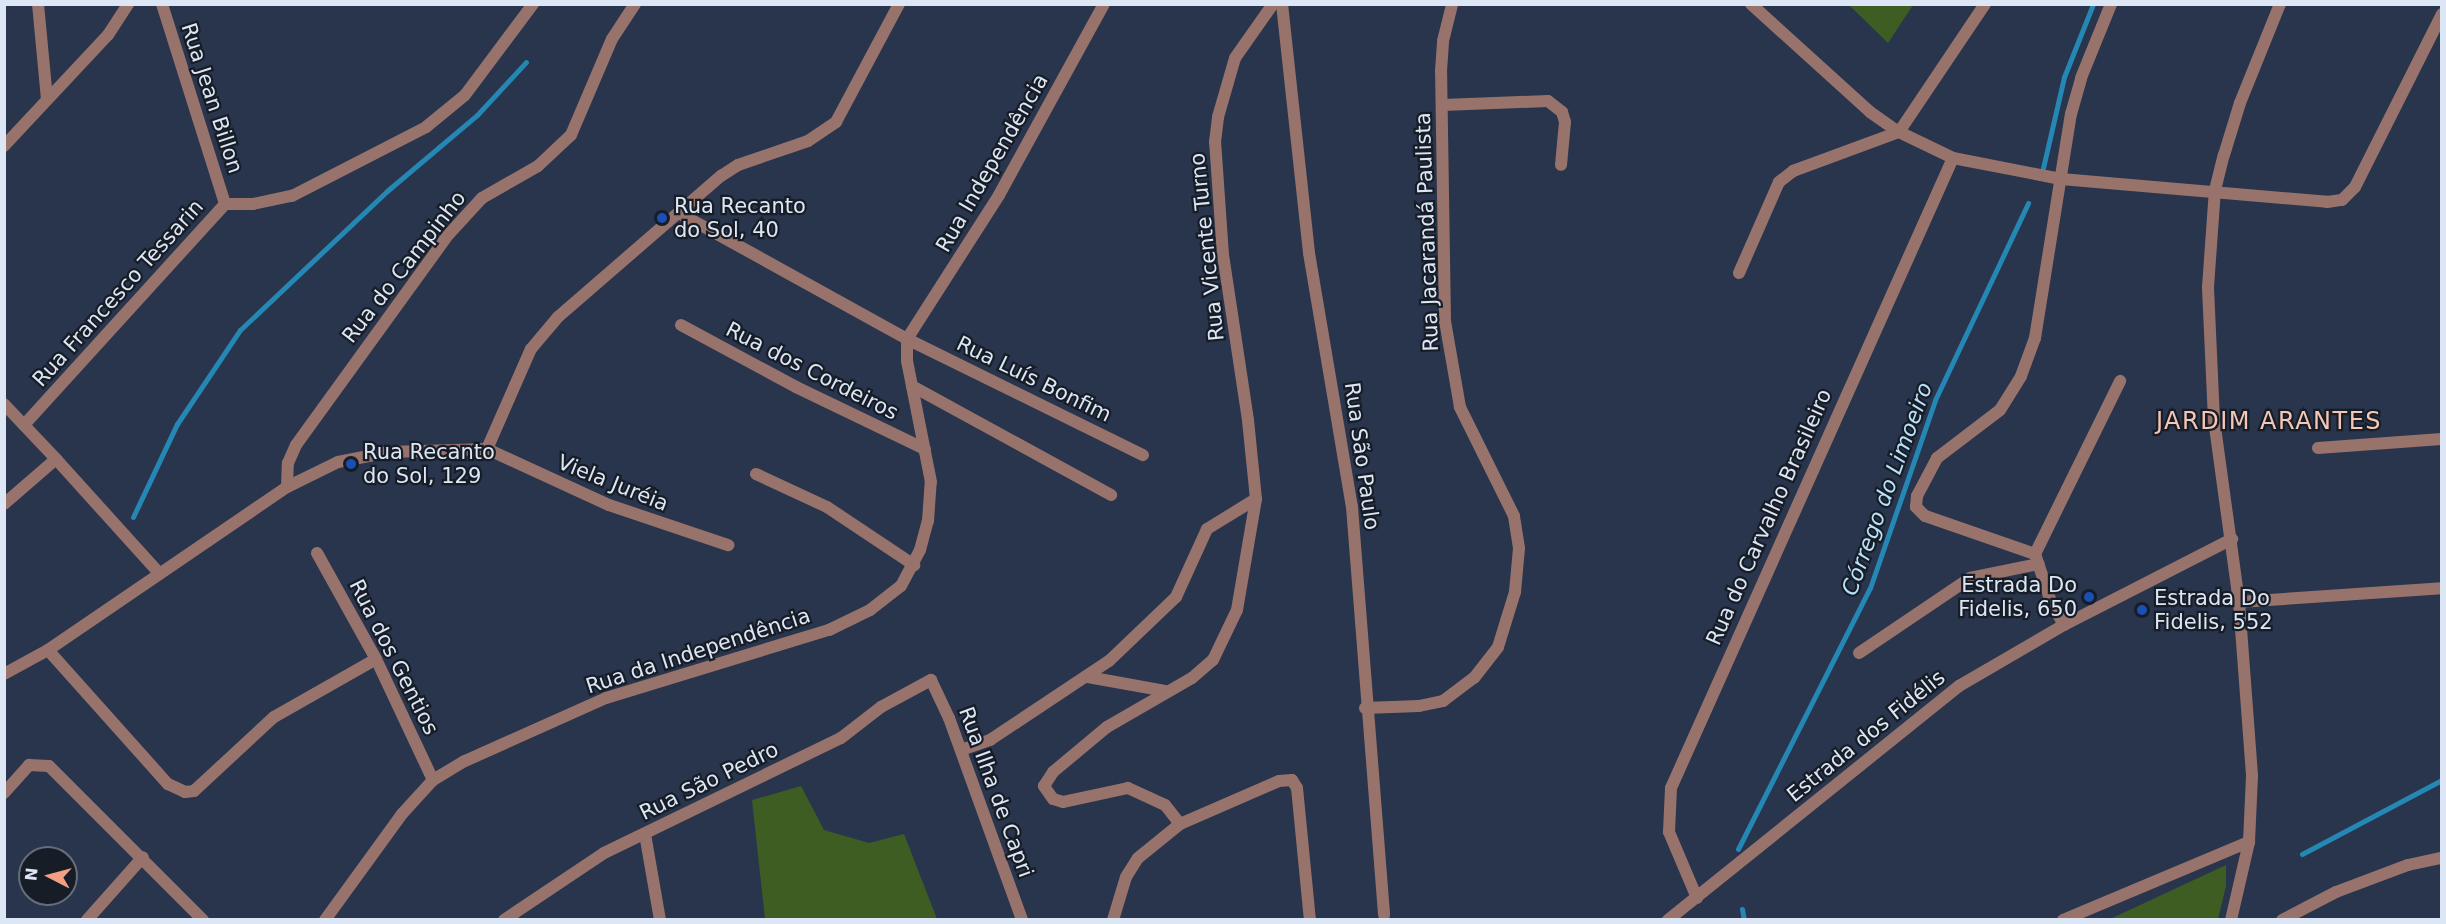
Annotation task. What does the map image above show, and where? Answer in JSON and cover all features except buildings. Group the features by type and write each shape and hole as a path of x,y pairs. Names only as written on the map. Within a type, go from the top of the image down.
{"street":[{"path":"38,4 47,99"},
{"path":"4,146 108,35 128,4"},
{"name":"Rua Jean Billon","path":"162,4 225,204"},
{"name":"Rua Francesco Tessarin","path":"24,425 225,204 270,202 292,196 426,128 465,95 533,4"},
{"name":"Rua do Campinho","path":"287,487 288,464 296,445 448,234 482,198 538,166 571,135 612,39 635,4"},
{"path":"4,674 48,650 158,572 287,487 338,462 363,455 487,449 538,341 558,317 738,165 808,141 836,122 899,4"},
{"name":"Rua Independência","path":"907,339 999,195 1104,4"},
{"name":"Rua Vicente Turno","path":"1180,824 1165,805 1128,788 1063,802 1053,799 1044,786 1053,772 1107,727 1165,691 1192,678 1213,660 1226,640 1247,567 1256,499 1248,420 1223,255 1215,142 1218,117 1235,58 1273,4"},
{"name":"Rua São Paulo","path":"1282,4 1310,252 1352,507 1365,708 1384,915"},
{"name":"Rua Jacarandá Paulista","path":"1365,708 1419,706 1443,701 1474,678 1498,647 1515,592 1519,548 1514,516 1460,407 1452,376 1445,321 1443,41 1452,4"},
{"path":"1751,4 1836,84 1899,132 1953,158 2055,178 2342,200 2355,187 2442,14"},
{"path":"1739,273 1779,182 1793,171 1899,132 1985,4"},
{"path":"2037,559 1924,516 1916,507 1917,496 1937,458 2000,410 2021,376 2034,338 2055,178 2081,78 2110,4"},
{"path":"2231,920 2249,843 2252,776 2239,602 2209,356 2208,287 2215,190 2240,103 2280,4"},
{"path":"1443,105 1548,101 1562,112 1565,122 1561,165"},
{"name":"Rua do Carvalho Brasileiro","path":"1697,898 1669,832 1671,788 1953,158"},
{"name":"Rua Luís Bonfim","path":"679,213 907,339 1143,455"},
{"name":"Rua dos Cordeiros","path":"681,325 796,387 925,449"},
{"name":"Rua da Independência","path":"325,920 402,814 433,780 493,747 606,698 830,630 870,610 901,586 914,565 928,521 931,482 912,386 907,339"},
{"path":"2064,625 2051,602 2037,559 2120,381"},
{"path":"912,386 1111,495"},
{"path":"4,404 158,572"},
{"path":"2318,448 2442,439"},
{"name":"Viela Juréia","path":"487,449 609,505 728,545"},
{"path":"4,504 56,459"},
{"path":"756,474 827,507 914,565"},
{"path":"961,750 990,740 1088,677 1176,597 1207,529 1256,499"},
{"name":"Estrada dos Fidélis","path":"1668,920 1924,711 2064,625 2232,539"},
{"name":"Rua dos Gentios","path":"317,553 376,659 433,780"},
{"path":"1859,653 1970,578 2037,559"},
{"path":"2239,602 2442,588"},
{"path":"48,650 168,784 185,792 194,791 274,717 376,659"},
{"path":"1088,677 1165,691"},
{"name":"Rua Ilha de Capri","path":"931,680 961,750 1022,920"},
{"name":"Rua São Pedro","path":"504,920 604,853 841,738 881,707 931,680"},
{"path":"4,793 28,765 49,766 143,857 203,920"},
{"path":"1113,920 1126,877 1138,858 1180,824 1279,781 1292,780 1297,788 1310,920"},
{"path":"645,834 660,920"},
{"path":"2063,920 2249,843"},
{"path":"87,920 143,857"},
{"path":"2282,920 2336,892 2408,865 2442,858"}],"green space":[{"path":"1849,5 1913,5 1888,43"},
{"path":"801,786 824,830 869,843 904,834 937,919 765,919 752,800"},
{"path":"2226,865 2226,886 2218,919 2110,919"}],"waterway":[{"name":"Córrego do Limoeiro","path":"2043,168 2064,77 2093,4"},
{"path":"133,517 177,424 240,330 387,191 477,115 526,62"},
{"name":"Córrego do Limoeiro","path":"1738,849 1870,588 1935,400 2028,203"},
{"path":"2302,854 2442,780"},
{"name":"Córrego do Limoeiro","path":"1742,909 1744,920"}],"place":[{"name":"Rua Recanto do Sol, 40","path":"662,218"},
{"name":"Rua Recanto do Sol, 129","path":"351,464"},
{"name":"Estrada Do Fidelis, 650","path":"2089,597"},
{"name":"Estrada Do Fidelis, 552","path":"2142,610"}],"district":[{"name":"JARDIM ARANTES","path":"2269,422"}]}
